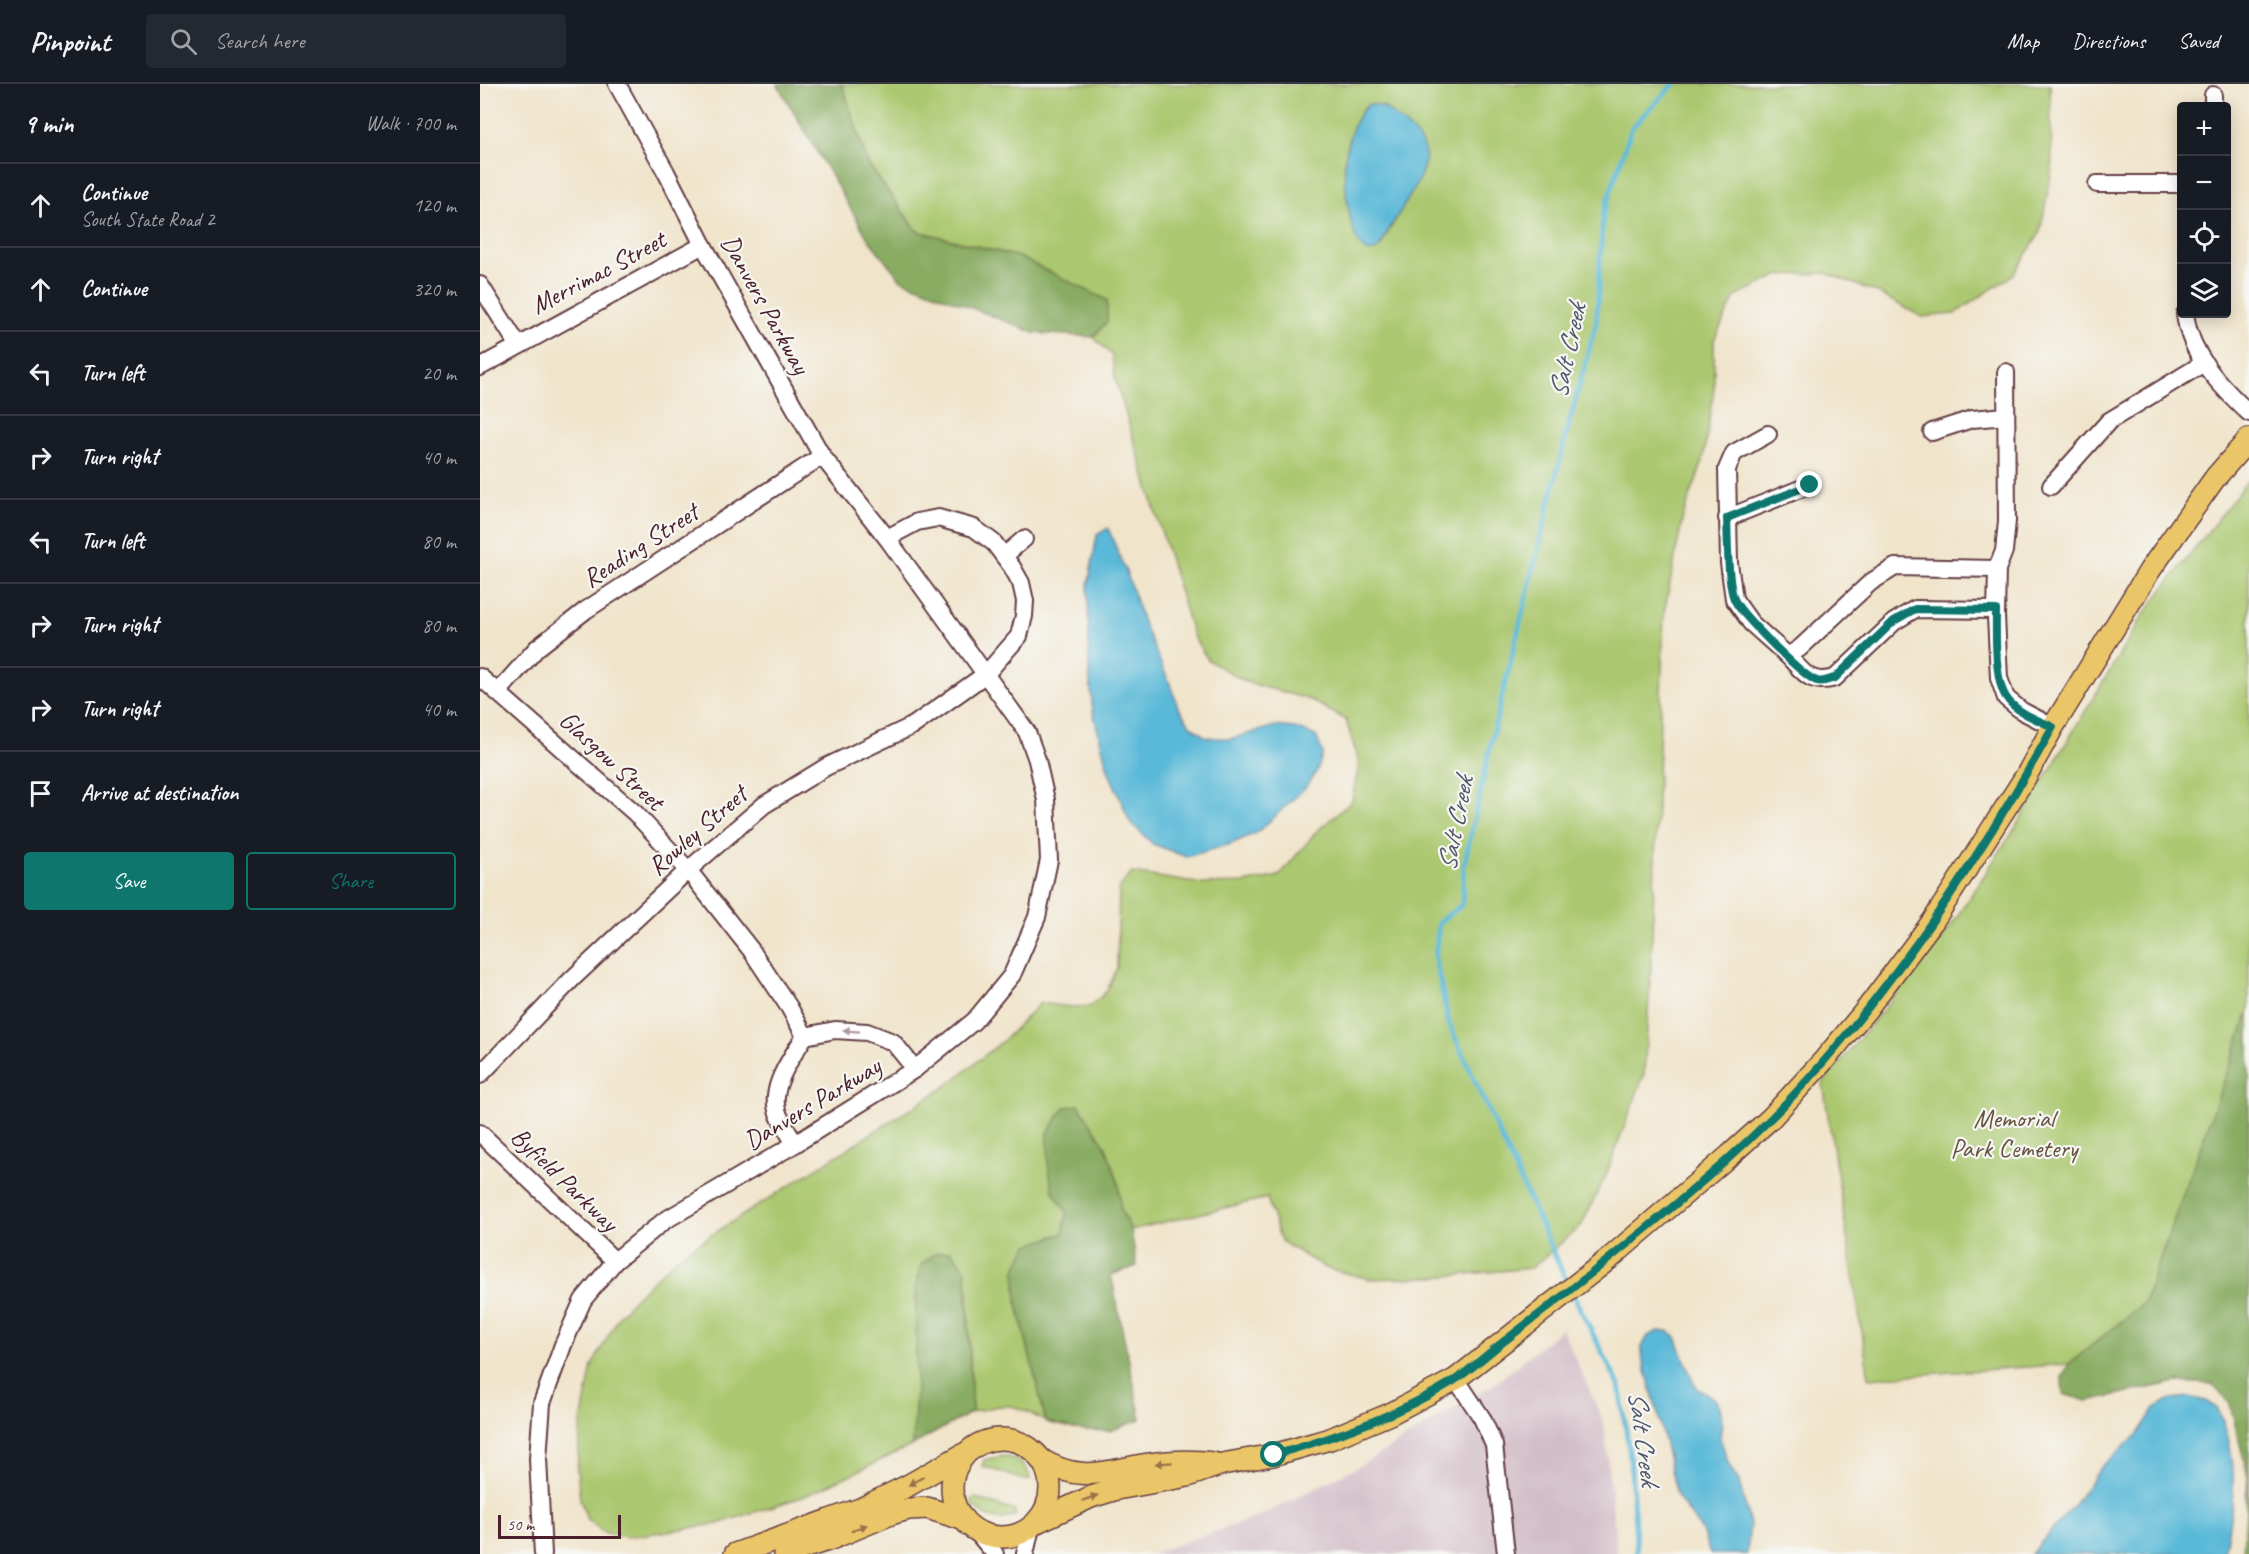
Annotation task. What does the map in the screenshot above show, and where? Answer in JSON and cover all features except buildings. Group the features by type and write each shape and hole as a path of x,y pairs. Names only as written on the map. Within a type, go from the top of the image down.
{"main road":[{"path":"784,1554 909,1509 927,1508 993,1537 1014,1536 1091,1497 1153,1481 1188,1476 1222,1464 1274,1455 1330,1439 1390,1414 1456,1379 1689,1192 1771,1118 1801,1087 1866,1010 1933,921 2026,776 2053,727 2150,570 2216,478 2249,439"},
{"path":"735,1554 860,1509 909,1485 984,1442 1008,1440 1024,1445 1040,1460 1063,1471 1087,1475 1160,1462 1222,1464"},
{"path":"967,1453 955,1470 951,1488 955,1507 968,1525"},
{"path":"1034,1524 1047,1506 1049,1495 1049,1477 1040,1460"}],"street":[{"name":"Danvers Parkway","path":"543,1554 538,1459 542,1403 562,1345 583,1300 615,1261 664,1221 915,1070 974,1021 1012,975 1037,917 1049,860 1046,800 1037,760 1027,732 887,538 822,456 703,245 666,172 616,84"},
{"path":"2097,184 2177,184"},
{"name":"Merrimac Street","path":"480,367 703,245"},
{"name":"Merrimac Street","path":"480,285 518,345"},
{"path":"2186,318 2199,356 2222,388 2249,413"},
{"path":"2051,486 2109,421 2204,363"},
{"path":"2006,372 2007,520 2004,551 1997,569 1996,610 1999,678 2006,698 2022,711 2053,727"},
{"path":"1932,432 1972,418 2006,416"},
{"path":"1768,434 1734,453 1727,469 1729,563 1734,600 1751,623 1805,674 1817,681 1835,678 1894,621 1915,609 1996,610"},
{"name":"Reading Street","path":"498,692 537,648 586,610 822,456"},
{"path":"1727,518 1810,485"},
{"path":"887,538 916,522 938,518 974,528 994,543 1004,556 1021,583 1025,601 1024,616 1019,636 986,674"},
{"path":"1004,556 1024,539"},
{"path":"1788,656 1800,648 1871,582 1895,567 1997,569"},
{"name":"Rowley Street","path":"480,1076 572,979 688,870 764,805 826,767 914,725 986,674"},
{"name":"Glasgow Street","path":"480,677 635,813 688,870 751,950 789,1007 805,1036"},
{"path":"795,1144 777,1110 778,1086 787,1064 805,1036 835,1030 867,1032 893,1042 915,1070"},
{"name":"Byfield Parkway","path":"480,1133 615,1261"},
{"path":"1456,1379 1482,1418 1494,1445 1506,1554"},
{"path":"1025,1554 1034,1524"},
{"path":"968,1525 995,1554"}],"shaded area":[{"path":"1562,1329 1604,1423 1617,1554 1150,1554 1260,1516 1361,1465 1497,1382"}],"green space":[{"path":"777,84 842,84 868,164 917,231 1019,257 1107,300 1107,322 1093,337 1035,333 901,280 869,240"},
{"path":"842,84 2050,84 2052,170 2040,233 2013,275 1954,314 1922,317 1878,293 1826,273 1779,275 1735,297 1714,340 1714,389 1703,461 1683,516 1664,613 1651,969 1644,1074 1607,1173 1581,1226 1531,1268 1436,1277 1370,1279 1325,1268 1281,1241 1267,1198 1131,1230 1121,1210 1118,1182 1079,1105 1048,1132 1053,1191 1067,1212 1063,1234 1050,1237 1017,1302 1046,1422 1010,1406 972,1412 968,1292 916,1392 913,1445 805,1496 717,1524 626,1537 603,1532 587,1519 580,1499 577,1469 581,1422 592,1366 620,1314 680,1255 945,1087 1004,1040 1040,1003 1071,1007 1090,1006 1107,991 1117,968 1119,888 1132,873 1203,884 1244,883 1279,876 1316,832 1352,801 1359,763 1346,720 1311,700 1246,682 1208,660 1193,636 1115,378 1112,355 1093,337 1107,322 1019,257 917,231 868,164","holes":["1370,104 1383,106 1426,156 1418,180 1381,246 1349,140 1363,108"]},
{"name":"Memorial Park Cemetery","path":"2249,479 2249,1012 2144,1303 2069,1364 1869,1378 1823,1083 1947,932 2012,833 2144,614"},
{"path":"2249,1012 2249,1554 2243,1554 2248,1476 2230,1404 2212,1384 2177,1382 2087,1401 2063,1394 2062,1378 2069,1364 2144,1303"},
{"path":"1079,1105 1106,1147 1118,1182 1121,1210 1131,1230 1137,1266 1111,1275 1141,1419 1110,1431 1082,1430 1046,1422 1017,1302 1015,1270 1028,1245 1063,1234 1067,1212 1053,1191 1048,1164 1048,1132 1065,1107"},
{"path":"951,1251 966,1271 972,1412 913,1445 916,1392 916,1288 921,1265 936,1253"},
{"path":"1002,1456 1012,1458 1024,1466 1030,1480 982,1466 984,1460"},
{"path":"976,1498 1015,1511 1016,1515 998,1519 982,1514 972,1505 972,1499"}],"water":[{"path":"1370,104 1385,109 1415,134 1424,149 1425,162 1412,192 1382,244 1376,250 1367,251 1356,237 1348,210 1345,169 1346,153 1356,121"},
{"path":"1108,528 1127,574 1144,625 1178,707 1190,725 1206,737 1230,739 1275,726 1295,728 1316,736 1323,753 1317,771 1306,787 1258,832 1231,844 1186,857 1153,844 1130,822 1108,770 1093,712 1089,673 1088,586 1097,535"},
{"path":"1658,1331 1669,1331 1676,1337 1698,1389 1714,1398 1720,1406 1722,1420 1720,1438 1729,1465 1739,1481 1750,1524 1747,1554 1710,1554 1702,1531 1677,1496 1642,1357 1642,1347 1648,1336"},
{"path":"2189,1397 2206,1401 2217,1407 2230,1444 2233,1497 2224,1554 2031,1554 2073,1506 2102,1466 2138,1434 2155,1408 2171,1399"}],"waterway":[{"name":"Salt Creek","path":"1568,1284 1449,1024 1435,958 1439,922 1462,905 1464,865 1496,721 1566,435 1596,324 1603,214 1632,127 1674,84"},
{"name":"Salt Creek","path":"1573,1295 1619,1385 1630,1456 1637,1554"}],"route":[{"path":"1274,1455 1330,1439 1390,1414 1456,1379 1689,1192 1771,1118 1801,1087 1899,969 1933,921 2026,776 2053,727 2022,711 2006,698 1999,678 1996,610 1915,609 1894,621 1835,678 1823,681 1817,681 1805,674 1751,623 1734,600 1729,563 1727,518 1810,485"}]}
